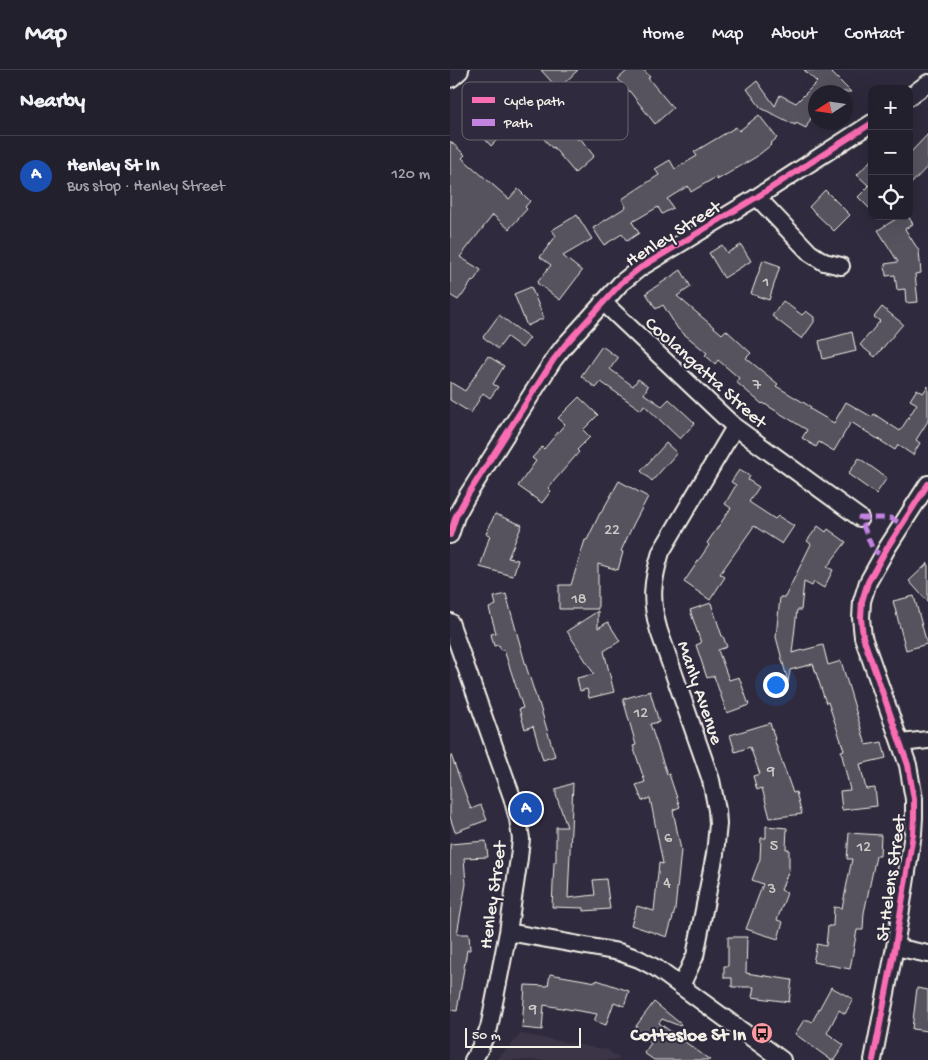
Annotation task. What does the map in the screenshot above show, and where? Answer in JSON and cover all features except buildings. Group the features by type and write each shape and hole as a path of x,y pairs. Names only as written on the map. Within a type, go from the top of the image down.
{"main road":[{"path":"450,77 458,70"}],"street":[{"path":"913,94 928,83"},
{"name":"Henley Street","path":"450,535 453,515 554,359 621,283 640,268 757,197 868,126"},
{"path":"757,197 810,253 824,262 841,266"},
{"name":"Coolangatta Street","path":"603,302 734,427 860,518"},
{"name":"Manly Avenue","path":"681,986 695,956 715,854 718,824 712,780 657,623 652,600 653,586 655,570 661,552 734,427"},
{"name":"St Helens Street","path":"873,1060 894,947 913,834 914,817 912,783 908,765 864,637 861,618 862,601 868,582 887,548 928,484"},
{"name":"Henley Street","path":"450,622 512,797 518,819 520,839 508,932 488,1028 473,1060"},
{"path":"901,743 928,740"},
{"path":"508,932 620,952 639,959 656,968 782,1060"},
{"path":"894,947 928,954"}],"shaded area":[{"path":"521,1034 608,1050 621,1060 496,1060"}],"marked path":[{"path":"883,556 873,550 860,518 890,518 903,524"}],"cycle path":[{"path":"450,535 456,516 467,496 554,359 621,283 640,268 757,197 868,126"},
{"path":"873,1060 895,947 913,834 914,799 908,765 863,637 862,601 868,582 887,548 928,484"}],"place":[{"name":"Henley St In","path":"526,809"},
{"name":"Cottesloe St In","path":"762,1033"}]}
